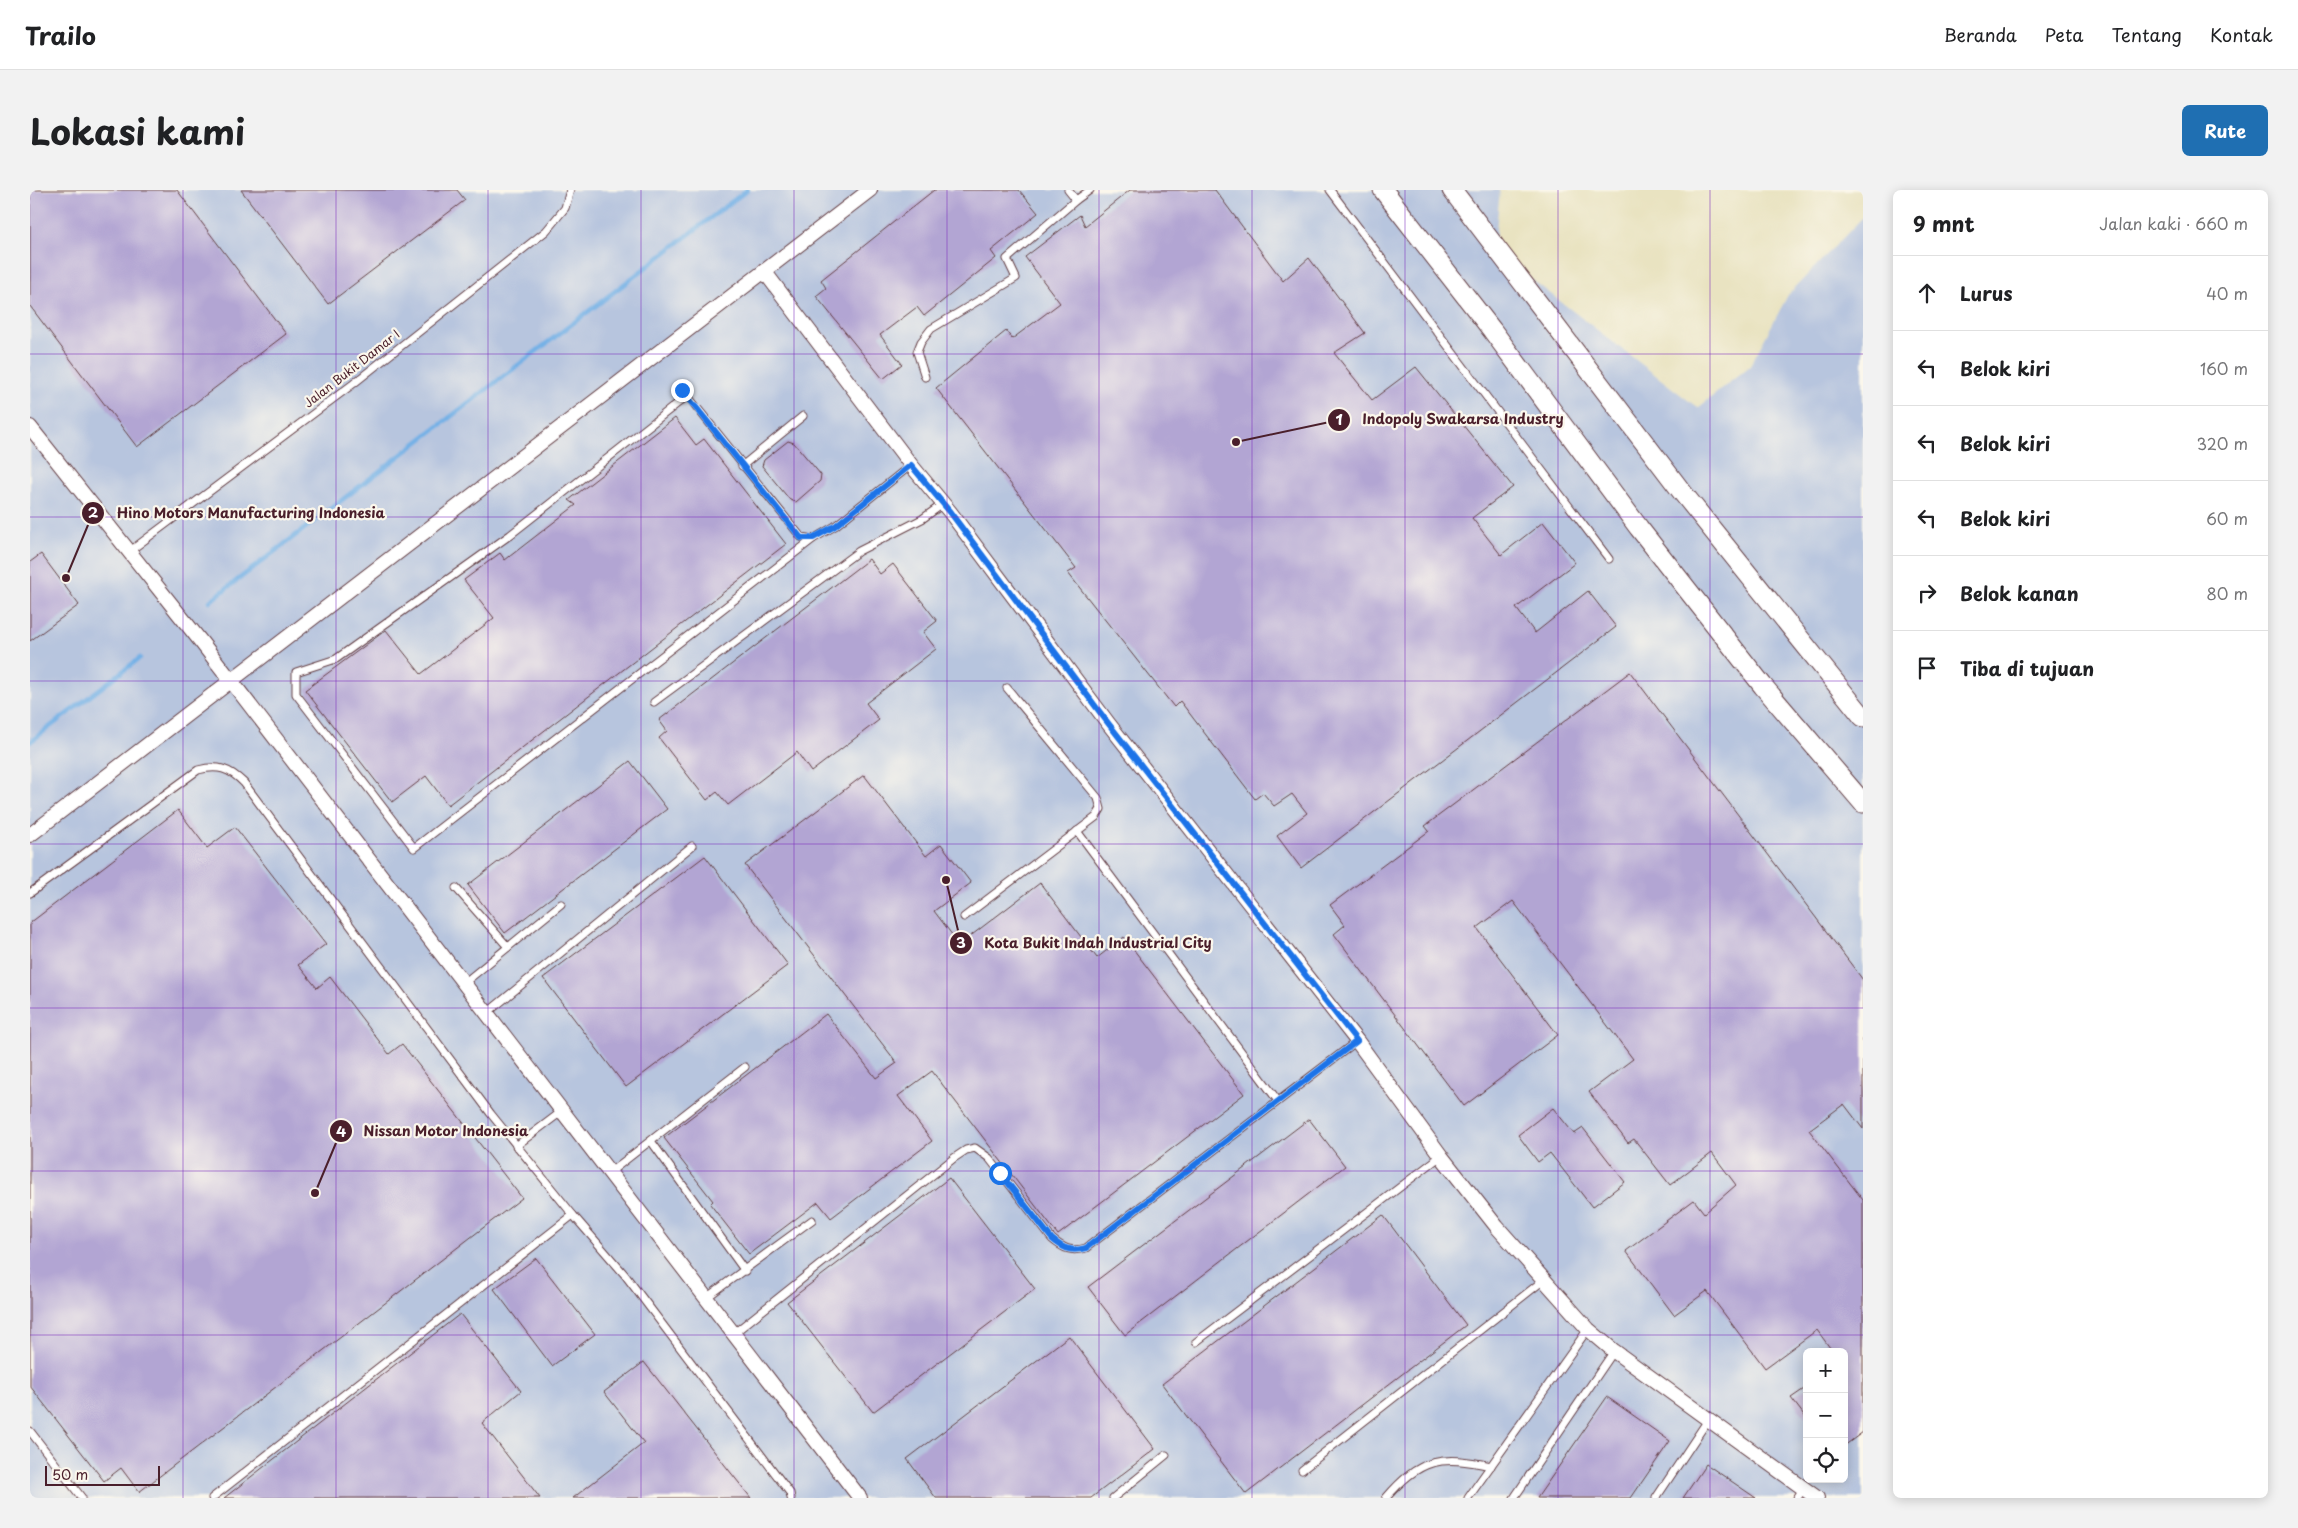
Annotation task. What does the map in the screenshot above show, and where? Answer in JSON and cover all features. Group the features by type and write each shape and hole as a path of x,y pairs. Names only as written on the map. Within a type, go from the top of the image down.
{"street":[{"path":"30,835 230,683 363,577 870,190"},
{"path":"1383,190 1492,330 1651,543 1763,686 1863,803"},
{"path":"1452,190 1682,492 1863,717"},
{"path":"764,271 1108,723 1357,1041 1441,1156 1497,1227 1546,1279 1588,1329 1800,1493 1817,1498"},
{"path":"30,427 130,551 860,1498"}],"lane":[{"name":"Jalan Bukit Damar I","path":"130,551 353,384 546,231 565,208 570,190"},
{"path":"1068,190 1076,200"},
{"path":"925,377 917,352 921,342 931,329 1016,278 1007,259 1090,190"},
{"path":"1330,190 1608,559"},
{"path":"682,390 801,538 813,538"},
{"path":"688,396 510,535 336,659 296,672 296,694 414,848 813,538 835,526 911,465"},
{"path":"742,466 803,416"},
{"path":"654,702 859,551 922,519 943,504"},
{"path":"964,917 1096,817 1101,809 1098,798 1007,688"},
{"path":"30,893 198,770 214,766 224,768 244,783 516,1146 625,1275 792,1498"},
{"path":"1077,831 1278,1101"},
{"path":"487,1014 692,846"},
{"path":"456,888 508,947"},
{"path":"464,983 561,904"},
{"path":"734,1334 966,1150 975,1148 985,1154 1052,1239 1061,1247 1073,1251 1086,1248 1357,1041"},
{"path":"609,1173 745,1067"},
{"path":"516,1146 561,1112"},
{"path":"651,1141 745,1271"},
{"path":"1196,1342 1441,1156"},
{"path":"212,1498 573,1215"},
{"path":"706,1298 812,1220"},
{"path":"1302,1470 1546,1279"},
{"path":"1468,1498 1588,1329"},
{"path":"1514,1498 1614,1351"},
{"path":"1656,1498 1708,1420"},
{"path":"30,1431 82,1498"},
{"path":"1113,1498 1166,1455"},
{"path":"1386,1498 1401,1480 1420,1466 1444,1460 1469,1461 1491,1466"}],"shaded area":[{"path":"30,190 1500,190 1494,250 1698,408 1750,366 1788,295 1863,217 1863,1498 30,1498"}],"building":[{"path":"30,190 177,190 286,334 137,447 30,306"},
{"path":"241,190 457,190 465,200 328,304"},
{"path":"934,190 1019,190 1038,213 991,251 996,258 924,316 917,307 880,335 902,364 883,379 816,296 826,288 821,280"},
{"path":"1130,190 1215,190 1283,281 1309,258 1365,333 1334,353 1372,400 1416,367 1513,487 1472,518 1501,555 1543,522 1575,563 1516,608 1535,633 1588,591 1616,627 1301,868 1277,836 1307,813 1292,794 1274,806 1263,793 1255,799 1180,701 1174,707 1068,573 1076,568 936,388 1006,331 1012,339 1060,303 1025,257 1080,215 1085,226"},
{"path":"675,418 696,445 704,439 786,544 448,805 426,776 392,802 305,690 386,630 421,674 494,618 464,580 500,553 505,560 576,505 569,500"},
{"path":"788,441 794,443 821,475 820,481 796,502 790,500 762,466 764,460"},
{"path":"41,554 79,605 30,641 30,562"},
{"path":"869,559 880,574 893,564 937,621 923,632 936,649 866,703 879,720 811,772 797,752 728,805 717,792 707,800 659,738 667,731 659,720"},
{"path":"1630,672 1863,980 1863,1129 1844,1104 1809,1130 1863,1200 1863,1432 1848,1443 1848,1348 1830,1348 1817,1330 1765,1368 1707,1291 1674,1315 1626,1251 1694,1200 1704,1213 1736,1185 1712,1153 1670,1185 1634,1139 1628,1143 1589,1092 1633,1059 1513,901 1477,928 1558,1035 1464,1106 1334,934 1345,925 1330,905 1429,831 1425,826"},
{"path":"630,761 667,809 505,933 468,885"},
{"path":"864,775 926,856 941,844 971,883 934,911 953,936 957,932 964,941 1040,883 1097,958 1124,937 1244,1094 1058,1235 932,1071 898,1096 932,1141 831,1218 818,1202 749,1254 710,1204 713,1201 664,1138 826,1014 876,1078 897,1063 745,865"},
{"path":"178,810 207,848 235,827 326,944 298,965 317,988 330,977 389,1054 402,1044 522,1198 139,1492 121,1468 104,1481 30,1386 30,923"},
{"path":"705,856 788,965 626,1087 543,978"},
{"path":"1553,1108 1574,1134 1583,1128 1625,1182 1592,1207 1550,1153 1538,1162 1518,1135"},
{"path":"1309,1119 1345,1166 1125,1335 1088,1287"},
{"path":"949,1178 1035,1289 873,1412 787,1302"},
{"path":"1383,1215 1466,1325 1246,1494 1162,1384"},
{"path":"536,1258 595,1334 552,1366 494,1289"},
{"path":"460,1314 521,1391 482,1423 540,1498 224,1498"},
{"path":"1069,1336 1155,1449 1091,1498 936,1498 907,1459"},
{"path":"644,1362 751,1498 573,1498 644,1443 604,1392"},
{"path":"1803,1390 1803,1414 1791,1398"},
{"path":"1607,1397 1670,1441 1631,1498 1537,1498"},
{"path":"1706,1464 1756,1498 1683,1498"}],"waterway":[{"path":"210,601 747,190"},
{"path":"30,742 140,658"}],"place":[{"name":"Indopoly Swakarsa Industry","path":"1236,442"},
{"name":"Hino Motors Manufacturing Indonesia","path":"66,578"},
{"name":"Kota Bukit Indah Industrial City","path":"946,880"},
{"name":"Nissan Motor Indonesia","path":"315,1193"}],"route":[{"path":"682,390 801,538 813,538 835,526 911,465 950,512 1108,723 1221,869 1357,1041 1086,1248 1073,1251 1061,1247 1052,1239 1000,1173"}]}
